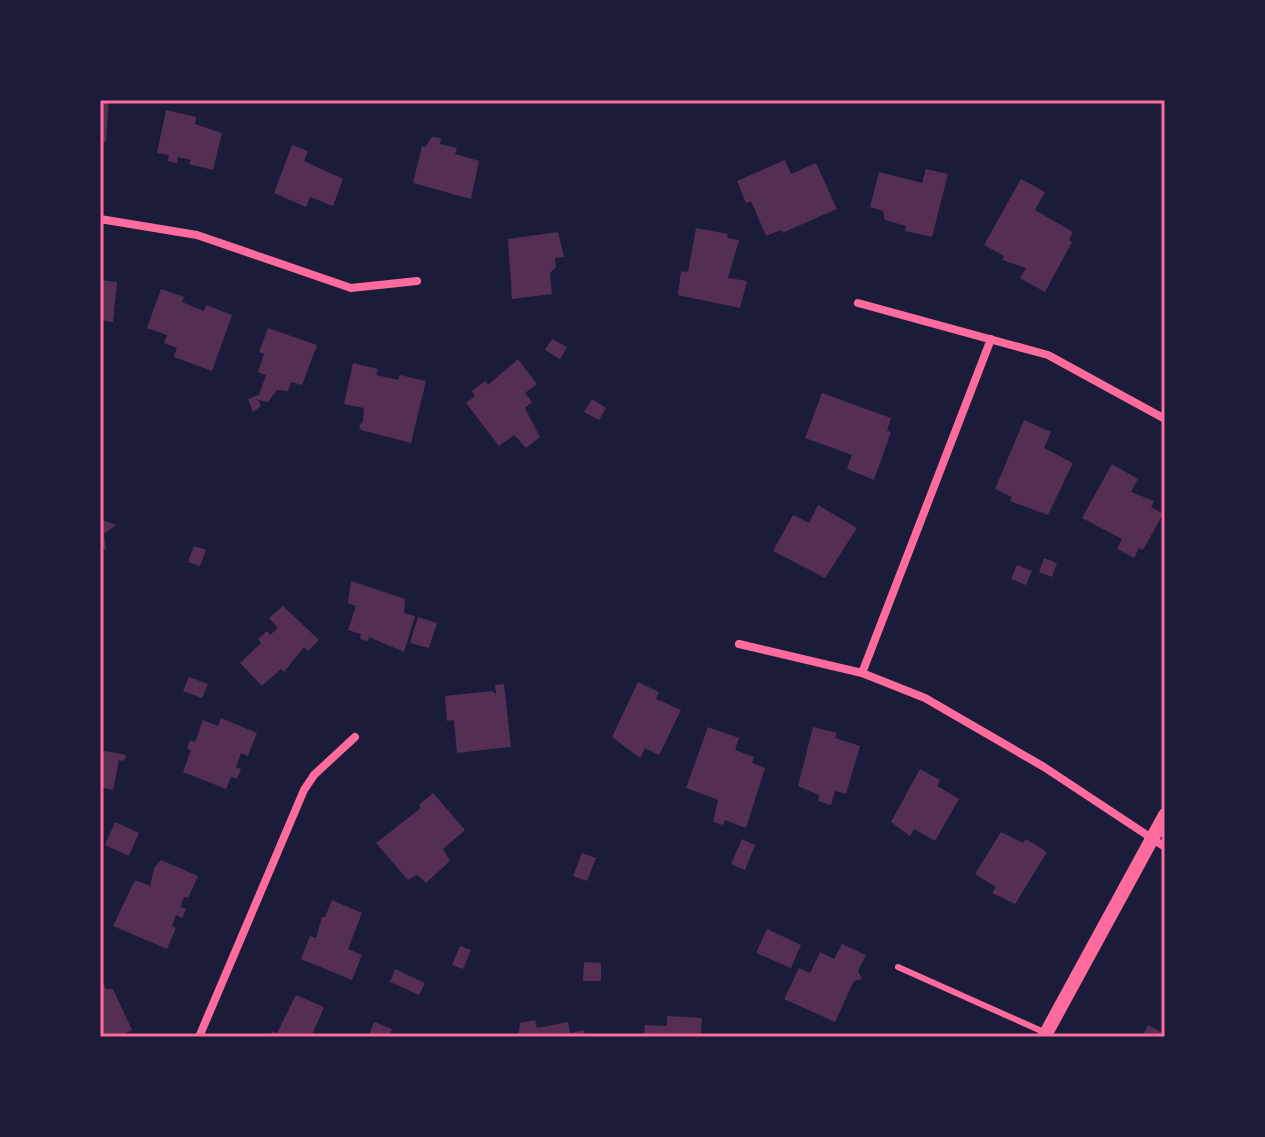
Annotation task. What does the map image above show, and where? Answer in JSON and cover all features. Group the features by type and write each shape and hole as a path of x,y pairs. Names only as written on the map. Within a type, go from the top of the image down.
{"street":[{"path":"100,219 197,235 351,288 417,281"},
{"path":"858,303 1048,355 1165,419"},
{"path":"862,673 991,339"},
{"path":"739,644 862,673 938,706 1044,767 1158,843"},
{"path":"199,1037 304,790 314,775 355,737"},
{"path":"1045,1035 1158,843 1165,815"}],"lane":[{"path":"898,967 1045,1035"}],"building":[{"path":"100,100 109,100 106,142 100,142"},
{"path":"166,110 196,117 195,124 222,133 213,170 189,164 191,160 178,157 177,163 168,161 169,155 157,153"},
{"path":"432,137 441,138 440,144 457,148 455,154 479,161 471,199 413,183 422,146 425,147"},
{"path":"292,145 308,151 304,161 343,179 333,206 310,197 306,207 274,193"},
{"path":"785,160 791,174 816,163 837,209 782,233 781,230 766,236 751,201 746,203 737,181"},
{"path":"926,169 948,174 932,237 905,231 906,226 885,220 883,211 870,207 879,172 922,183"},
{"path":"1021,179 1045,192 1035,210 1073,232 1069,240 1072,242 1045,292 1020,278 1026,268 1002,260 1004,256 984,245"},
{"path":"696,228 728,234 727,238 739,240 728,278 747,281 740,308 678,295 681,271 688,272"},
{"path":"558,232 564,257 555,258 556,267 550,273 552,294 512,299 508,239"},
{"path":"100,280 117,282 113,322 100,320"},
{"path":"161,289 184,297 182,302 204,311 206,305 232,315 212,371 174,357 177,348 164,343 167,335 147,328"},
{"path":"268,328 317,345 302,385 291,382 288,391 277,390 268,402 258,400 261,406 253,412 248,399 259,395 266,375 258,372 264,354 259,352"},
{"path":"552,339 567,347 560,359 545,350"},
{"path":"518,359 537,384 525,393 532,402 525,408 540,437 526,448 514,435 499,446 466,403 475,396 472,391 485,381 488,385"},
{"path":"353,363 378,369 376,375 398,380 400,375 426,381 411,443 361,430 359,426 363,421 364,408 344,404"},
{"path":"822,393 891,418 887,431 891,432 874,480 847,469 852,455 805,438"},
{"path":"592,399 606,408 599,420 584,412"},
{"path":"1024,420 1051,432 1044,448 1073,463 1048,515 1010,501 1012,497 995,489"},
{"path":"1112,464 1138,479 1131,492 1154,501 1151,507 1163,514 1143,550 1139,548 1134,558 1117,549 1122,539 1082,518"},
{"path":"818,505 857,528 825,578 773,551 793,515 809,523"},
{"path":"100,519 116,525 104,534 106,550 100,547"},
{"path":"194,546 206,550 200,566 188,562"},
{"path":"1044,558 1057,563 1052,577 1039,572"},
{"path":"1017,565 1032,571 1026,585 1011,579"},
{"path":"351,581 405,599 404,613 415,616 404,652 369,637 368,641 360,639 361,634 348,630 356,606 348,603"},
{"path":"283,606 319,640 308,651 304,647 284,672 281,669 262,686 240,663 261,643 258,639 267,631 270,635 278,628 269,618"},
{"path":"418,617 437,623 429,648 410,643"},
{"path":"189,677 208,684 202,698 183,691"},
{"path":"638,682 659,692 656,699 681,710 659,755 645,748 640,758 612,737"},
{"path":"504,684 511,747 457,753 454,720 447,721 445,696 492,691 496,694 495,685"},
{"path":"221,718 257,733 248,756 241,753 236,767 241,769 237,779 231,777 226,789 183,772 191,750 187,749 190,740 195,742 203,720 218,726"},
{"path":"708,727 739,738 735,750 754,757 752,763 765,768 746,828 725,820 723,825 713,822 718,800 686,788"},
{"path":"813,727 837,733 835,738 860,746 846,794 835,791 831,805 818,801 819,795 798,786"},
{"path":"100,750 126,755 124,761 119,760 113,790 100,787"},
{"path":"920,769 940,780 937,786 959,799 935,841 914,829 910,836 891,822"},
{"path":"433,793 465,830 443,849 450,861 426,883 417,875 408,880 376,843 421,808 419,805"},
{"path":"115,822 139,833 129,856 105,845"},
{"path":"1001,832 1023,843 1026,839 1047,852 1015,904 992,893 996,887 975,874"},
{"path":"742,839 755,845 745,870 731,864"},
{"path":"582,853 596,858 587,881 573,876"},
{"path":"161,860 198,876 180,907 186,909 182,918 176,915 172,926 176,928 167,949 113,926 135,880 150,886 154,868"},
{"path":"332,900 362,913 348,949 362,955 352,980 301,959 310,936 316,938 322,917 325,917"},
{"path":"767,929 801,945 791,968 756,953"},
{"path":"842,944 866,955 858,971 862,979 854,981 835,1022 784,999 799,968 810,973 820,952 834,959"},
{"path":"460,946 471,950 463,969 452,965"},
{"path":"584,962 601,963 601,981 583,981"},
{"path":"395,969 425,983 419,995 390,982"},
{"path":"103,982 106,989 113,989 132,1030 119,1037 100,1037"},
{"path":"296,995 324,1007 311,1037 270,1037 272,1031 277,1033"},
{"path":"667,1016 702,1018 701,1037 644,1037 645,1025 667,1026"},
{"path":"535,1020 537,1028 568,1022 570,1033 584,1030 585,1037 518,1037 520,1023"},
{"path":"374,1022 392,1029 389,1037 368,1037"},
{"path":"1148,1025 1165,1034 1165,1037 1142,1037"}]}
